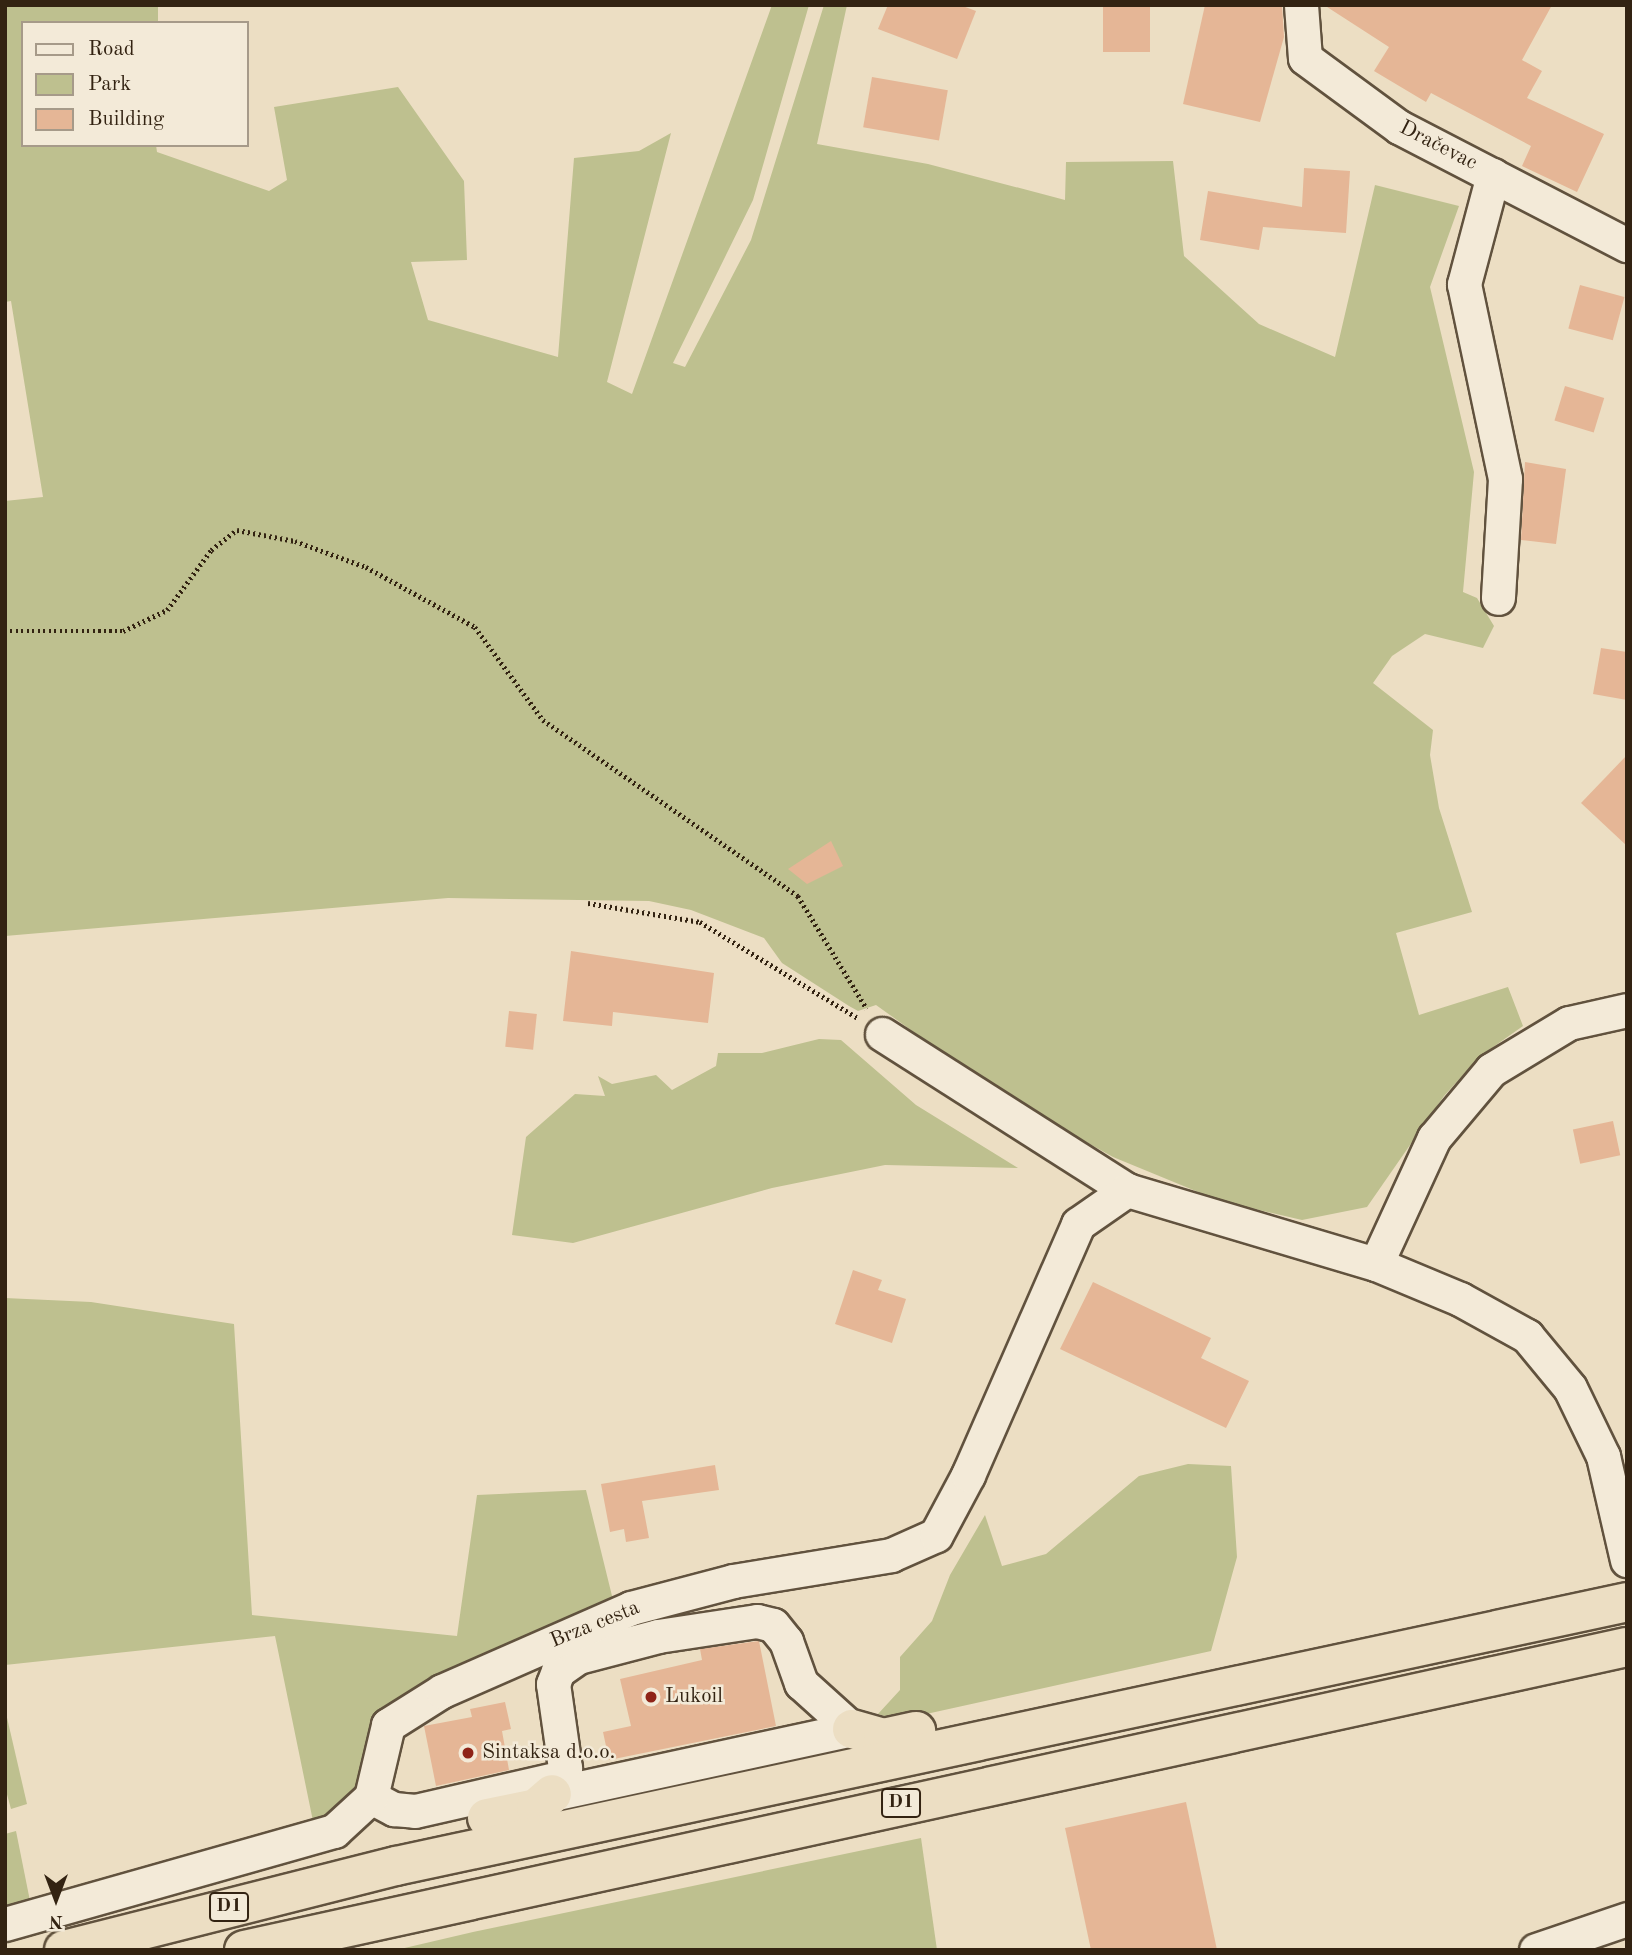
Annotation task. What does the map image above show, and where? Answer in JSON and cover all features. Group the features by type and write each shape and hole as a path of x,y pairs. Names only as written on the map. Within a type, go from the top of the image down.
{"highway":[{"name":"D1","path":"64,1950 396,1866 1627,1602"},
{"name":"D1","path":"244,1950 1627,1647"},
{"path":"852,1729 883,1738 940,1726 975,1740"},
{"path":"396,1866 430,1831 536,1808 557,1786"}],"street":[{"name":"Dračevac","path":"1301,5 1305,58 1399,127 1627,245"},
{"path":"1493,175 1464,284 1505,479 1498,598"},
{"path":"1376,1264 1434,1138 1491,1070 1569,1023 1627,1010"},
{"path":"882,1034 1127,1190 1376,1264 1460,1298 1527,1336 1570,1388 1603,1456 1619,1493 1627,1560"},
{"name":"Brza cesta","path":"371,1797 388,1724 442,1691 552,1658 631,1608 733,1581 891,1555 936,1535 968,1475 1078,1224 1127,1190"},
{"path":"557,1786 565,1754 553,1684 552,1658 578,1657 658,1636 757,1621 773,1625 786,1641 801,1683 852,1729"},
{"path":"5,1924 334,1831 371,1797 394,1809 415,1811 852,1729"},
{"path":"1536,1950 1627,1919"}],"path":[{"path":"5,631 123,631 167,610 211,550 237,530 295,541 366,567 475,627 543,720 798,896 882,1034"},
{"path":"588,903 700,922 882,1034"}],"green space":[{"path":"5,5 158,5 158,21 21,21 21,147 156,147 157,152 269,191 287,180 274,107 398,87 464,181 467,260 411,262 428,320 558,357 574,158 639,151 671,133 607,382 632,394 772,5 809,5 753,200 673,363 685,367 751,240 824,5 847,5 817,144 928,164 1065,200 1066,162 1173,161 1184,256 1259,324 1335,357 1375,185 1459,206 1430,287 1474,472 1463,592 1477,598 1494,626 1483,648 1425,634 1392,656 1373,683 1433,730 1430,755 1439,808 1472,912 1396,933 1419,1015 1508,987 1523,1026 1479,1057 1444,1096 1367,1207 1302,1220 1220,1201 1113,1157 999,1093 876,1005 858,1011 849,1006 782,963 764,938 691,910 649,901 448,898 5,936 5,501 43,497 11,301 5,302"},
{"path":"819,1039 841,1040 916,1105 1018,1168 885,1165 772,1188 573,1243 512,1235 526,1137 575,1094 605,1096 598,1076 612,1084 656,1075 672,1090 716,1066 718,1053 762,1053"},
{"path":"5,1298 91,1302 234,1324 252,1615 457,1636 477,1495 586,1490 614,1604 428,1683 354,1799 314,1826 275,1636 5,1665"},
{"path":"1188,1464 1231,1466 1237,1557 1211,1651 899,1720 878,1714 900,1690 900,1657 932,1621 950,1575 985,1515 1002,1566 1046,1554 1139,1476"},
{"path":"5,1709 27,1804 11,1809 5,1787"},
{"path":"16,1831 31,1906 5,1917 5,1834"},
{"path":"921,1838 937,1950 396,1950 473,1932"}],"building":[{"path":"888,5 960,5 976,11 957,59 878,29"},
{"path":"1103,5 1150,5 1150,52 1103,52"},
{"path":"1205,5 1282,5 1284,37 1260,122 1183,104"},
{"path":"1324,5 1552,5 1522,60 1542,71 1527,98 1604,134 1577,192 1522,166 1531,146 1431,93 1426,102 1374,71 1389,47"},
{"path":"872,77 948,90 939,141 863,127"},
{"path":"1304,168 1350,171 1346,233 1263,227 1259,250 1200,240 1208,191 1302,207"},
{"path":"1580,285 1624,297 1613,340 1568,328"},
{"path":"1565,386 1604,398 1594,432 1554,420"},
{"path":"1525,462 1566,469 1556,544 1521,540"},
{"path":"1601,648 1627,652 1627,700 1593,694"},
{"path":"1627,755 1627,846 1581,803"},
{"path":"831,841 843,866 807,884 788,869"},
{"path":"571,951 714,973 708,1023 613,1012 612,1026 563,1021"},
{"path":"509,1011 537,1014 533,1050 505,1047"},
{"path":"1613,1121 1620,1155 1580,1164 1573,1130"},
{"path":"853,1270 882,1280 878,1290 906,1299 892,1343 835,1324"},
{"path":"1093,1282 1211,1338 1201,1358 1249,1381 1226,1428 1060,1349"},
{"path":"715,1465 719,1490 642,1501 649,1538 626,1542 624,1529 610,1532 601,1484"},
{"path":"759,1641 776,1726 609,1760 603,1732 631,1726 620,1679 702,1660 700,1649"},
{"name":"Sintaksa d.o.o.","path":"505,1702 511,1729 502,1731 509,1770 436,1786 424,1726 472,1717 470,1709"},
{"path":"1186,1802 1217,1950 1091,1950 1065,1828"}],"place":[{"name":"Lukoil","path":"651,1697"},
{"name":"Sintaksa d.o.o.","path":"468,1753"}]}
